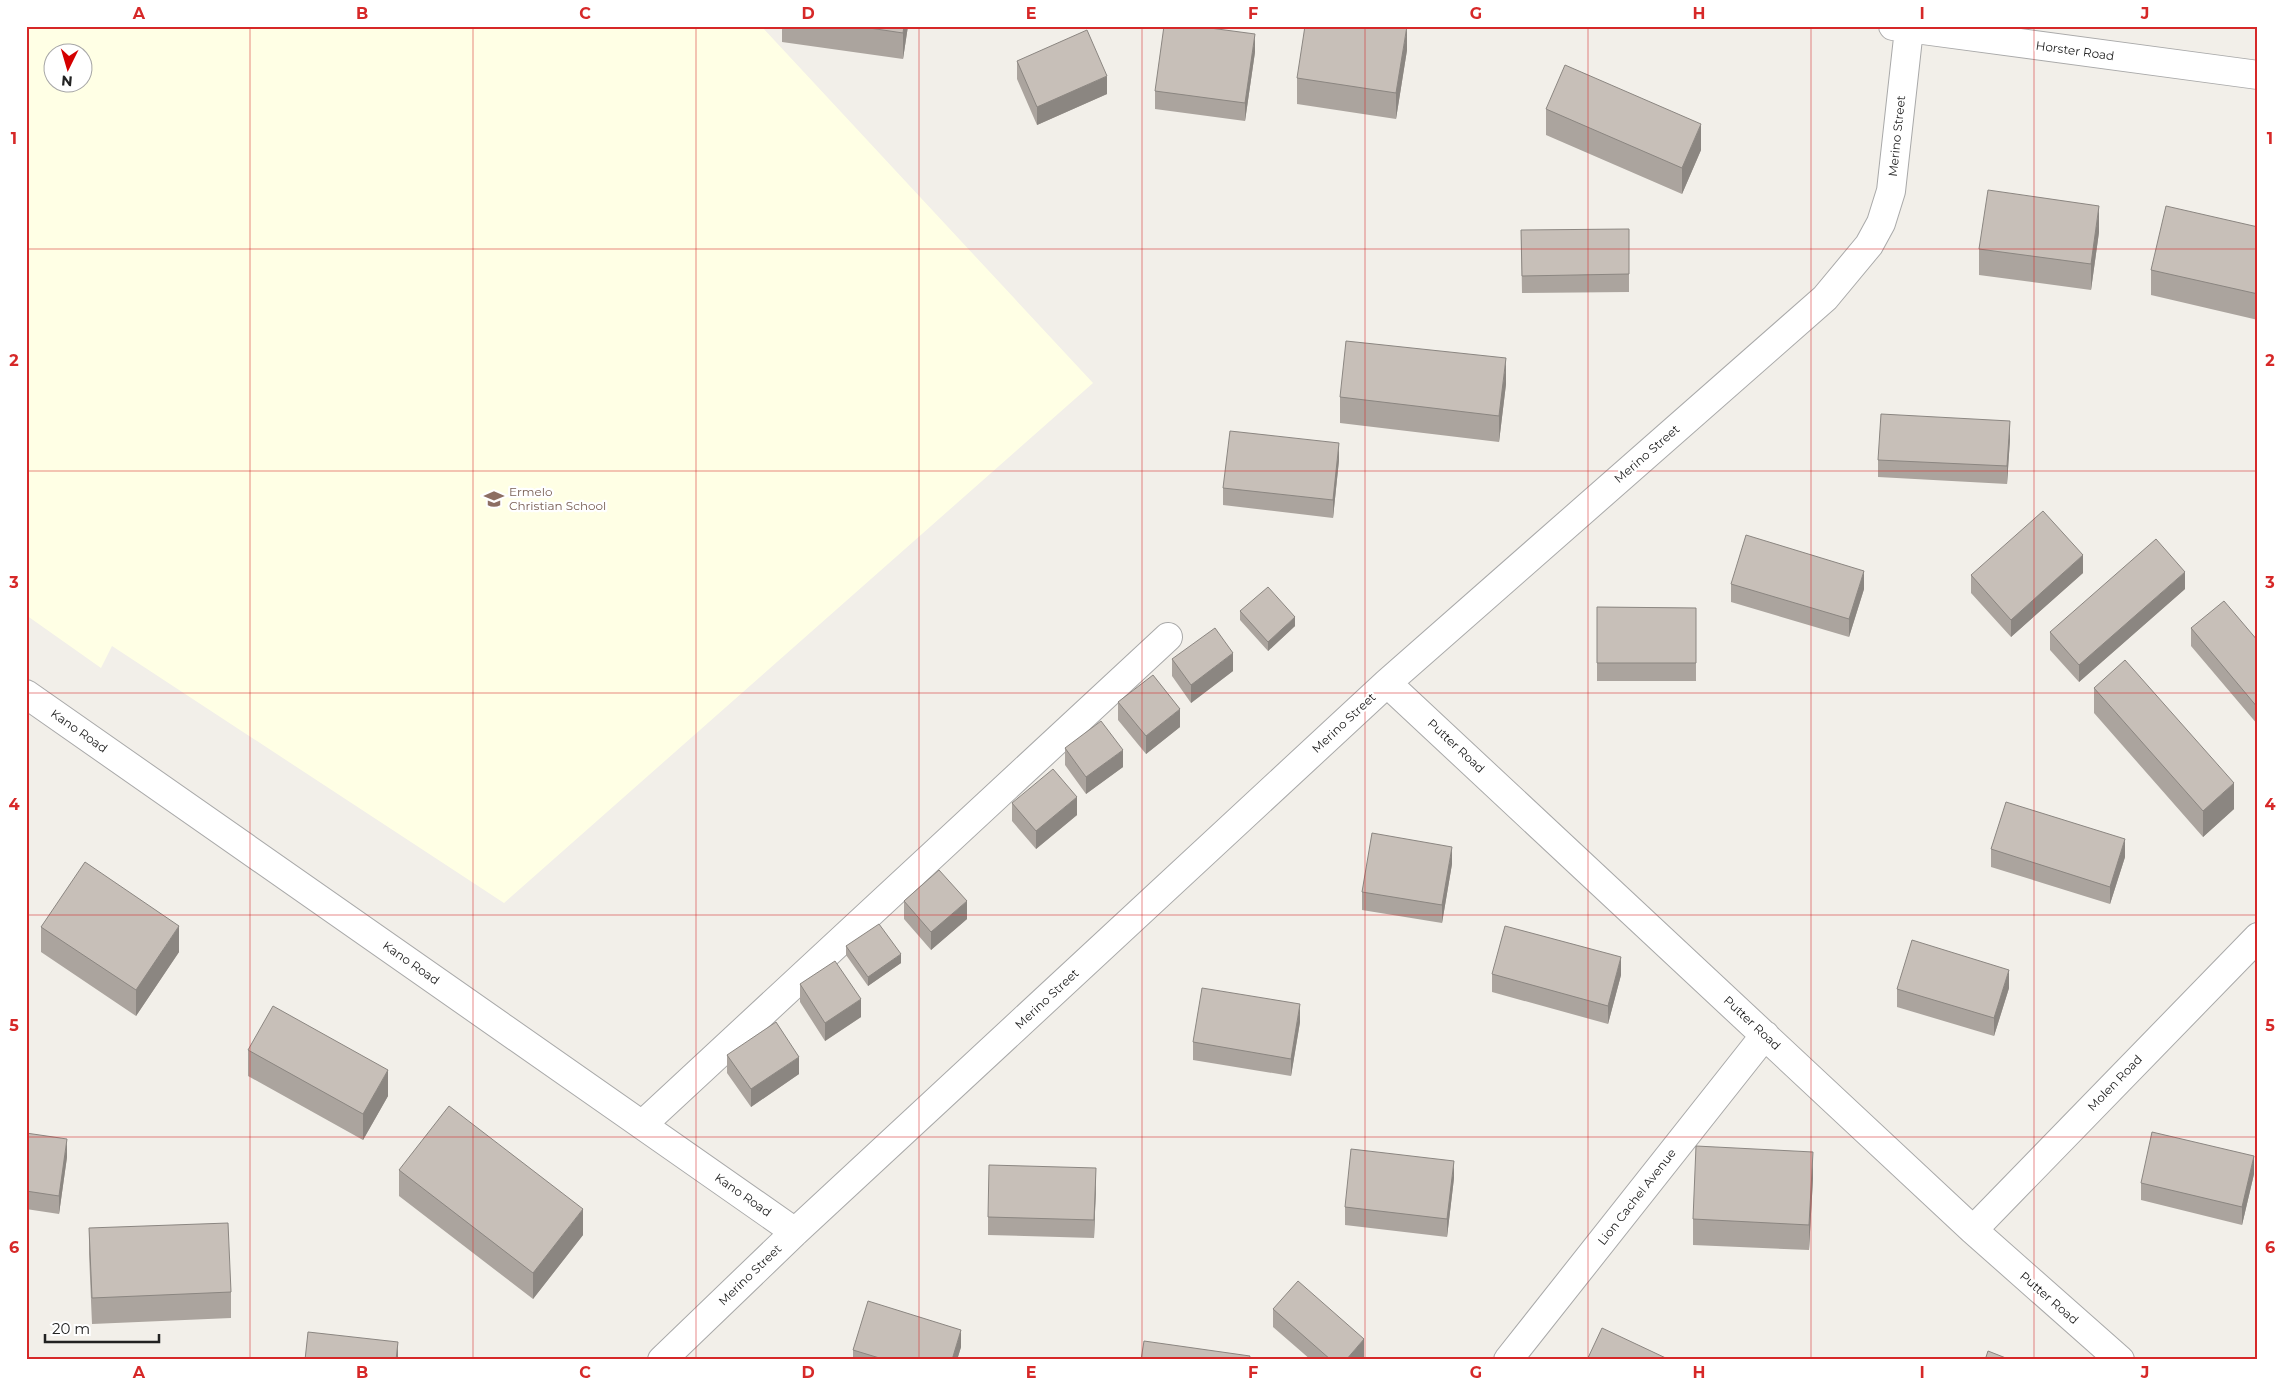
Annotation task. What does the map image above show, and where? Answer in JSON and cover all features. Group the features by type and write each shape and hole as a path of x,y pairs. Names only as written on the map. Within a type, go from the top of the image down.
{"street":[{"name":"Horster Road","path":"1901,27 2258,75"},
{"name":"Merino Street","path":"662,1360 795,1232 1387,682 1825,298 1849,272 1869,245 1881,222 1891,191 1901,27"},
{"path":"642,1125 1168,638"},
{"name":"Putter Road","path":"1387,682 1973,1230 2120,1360"},
{"name":"Kano Road","path":"26,694 795,1232"},
{"name":"Molen Road","path":"1973,1230 2258,937"},
{"name":"Lion Cachel Avenue","path":"1508,1360 1766,1035"}],"shaded area":[{"name":"Ermelo Christian School","path":"26,26 761,26 1093,383 504,903 112,646 101,668 26,615"}],"building":[{"path":"856,26 904,26 903,33"},
{"path":"1164,26 1195,26 1255,34 1245,103 1155,91"},
{"path":"1305,26 1407,26 1396,93 1297,78"},
{"path":"1087,30 1107,76 1037,107 1017,61"},
{"path":"1565,65 1701,124 1682,168 1546,109"},
{"path":"1988,190 2099,206 2091,264 1979,249"},
{"path":"2166,206 2258,227 2258,294 2151,270"},
{"path":"1629,229 1629,274 1522,276 1521,230"},
{"path":"1346,341 1506,358 1499,416 1340,397"},
{"path":"1881,414 2010,421 2007,466 1878,460"},
{"path":"1230,431 1339,443 1333,500 1223,488"},
{"path":"2043,511 2083,555 2011,620 1971,575"},
{"path":"1746,535 1864,571 1849,619 1731,584"},
{"path":"2156,539 2185,572 2079,665 2050,632"},
{"path":"1268,587 1295,617 1268,642 1240,611"},
{"path":"2224,601 2258,641 2258,708 2191,628"},
{"path":"1597,607 1696,608 1696,663 1597,663"},
{"path":"1215,628 1233,653 1191,685 1172,659"},
{"path":"2125,660 2234,783 2203,811 2094,688"},
{"path":"1153,675 1180,709 1146,736 1118,702"},
{"path":"1101,721 1123,750 1086,777 1065,748"},
{"path":"1053,769 1077,797 1036,831 1012,803"},
{"path":"2006,802 2125,839 2110,887 1991,849"},
{"path":"1372,833 1452,847 1442,905 1362,892"},
{"path":"85,862 179,926 136,990 41,927"},
{"path":"939,870 967,901 931,932 904,901"},
{"path":"879,924 901,954 868,977 846,946"},
{"path":"1505,926 1621,957 1608,1006 1492,974"},
{"path":"1912,940 2009,970 1994,1018 1897,989"},
{"path":"835,961 861,999 825,1023 800,984"},
{"path":"1202,988 1300,1004 1291,1059 1193,1042"},
{"path":"273,1006 388,1070 363,1114 248,1050"},
{"path":"776,1022 799,1057 751,1089 727,1055"},
{"path":"449,1106 583,1209 533,1273 399,1170"},
{"path":"2152,1132 2254,1156 2242,1207 2141,1183"},
{"path":"26,1133 67,1139 59,1196 26,1191"},
{"path":"1696,1146 1813,1152 1809,1225 1693,1219"},
{"path":"1351,1149 1454,1161 1447,1219 1345,1207"},
{"path":"989,1165 1096,1168 1094,1220 988,1217"},
{"path":"228,1223 231,1292 92,1298 89,1228"},
{"path":"1298,1281 1364,1339 1346,1360 1331,1360 1273,1309"},
{"path":"868,1301 961,1330 952,1360 886,1360 853,1350"},
{"path":"1602,1328 1670,1360 1587,1360"},
{"path":"308,1332 398,1342 396,1360 305,1360"},
{"path":"1144,1341 1250,1356 1249,1360 1141,1360"},
{"path":"1988,1351 2011,1360 1985,1360"}],"place":[{"name":"Ermelo Christian School","path":"494,499"}]}
